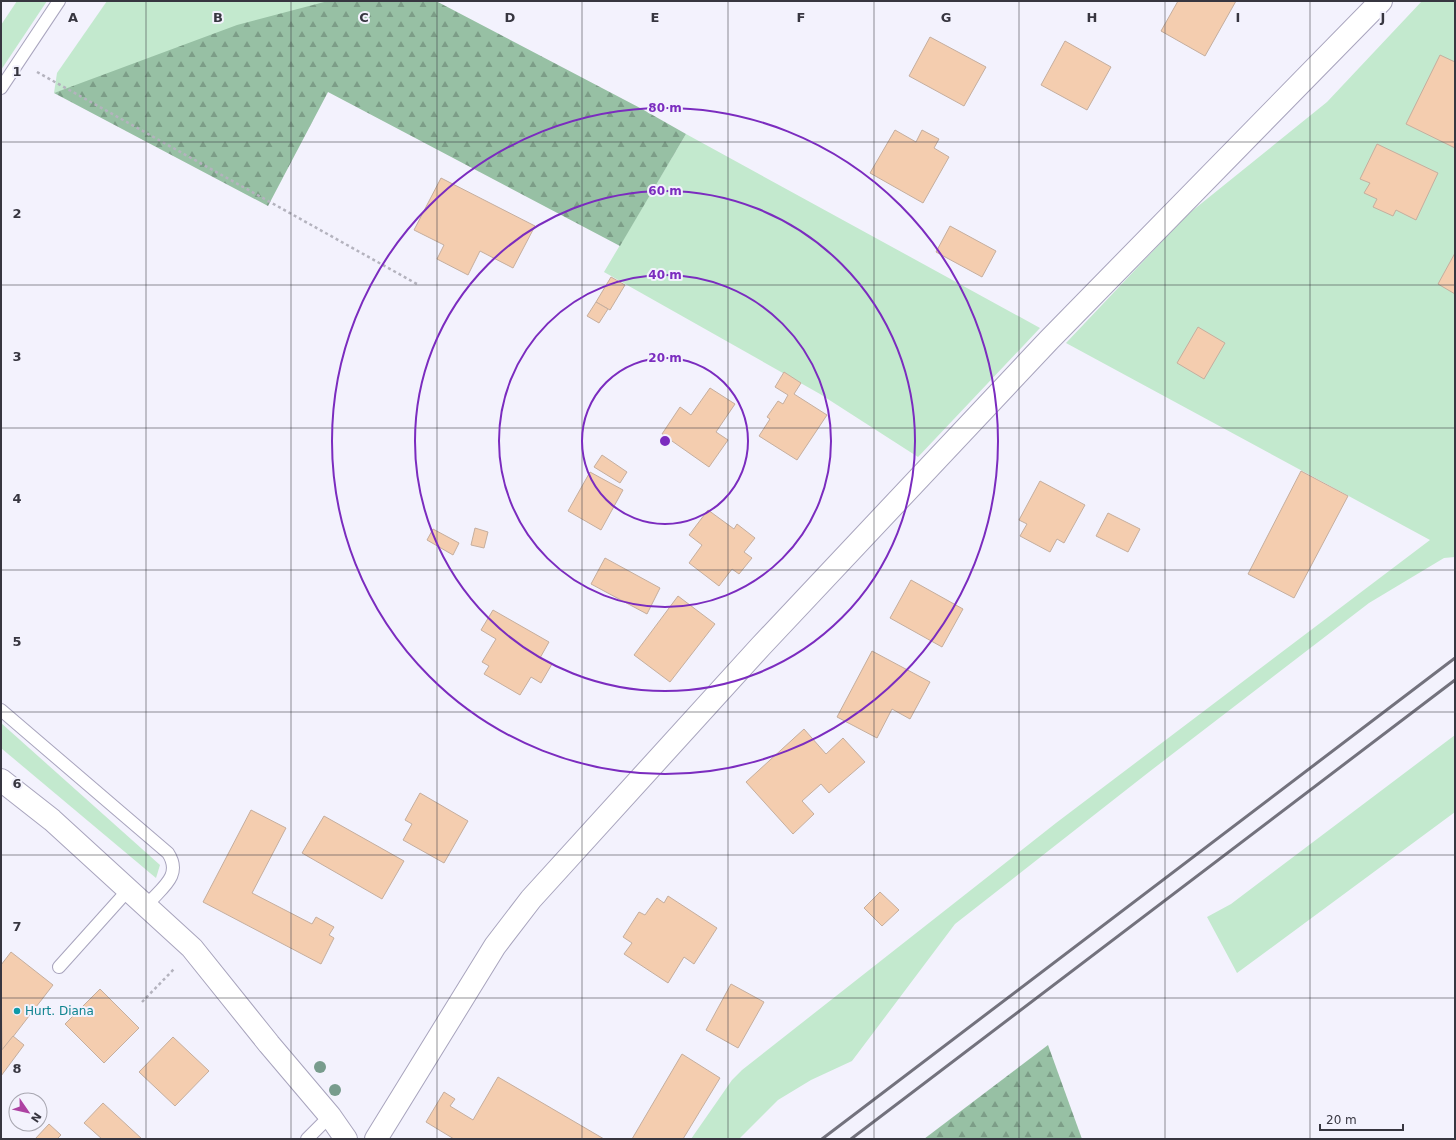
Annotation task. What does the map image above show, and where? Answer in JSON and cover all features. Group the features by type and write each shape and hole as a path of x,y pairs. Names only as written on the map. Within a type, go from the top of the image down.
{"street":[{"path":"376,1139 495,946 531,899 761,646 1049,340 1381,1"},
{"path":"1,780 52,820 147,905 192,948 269,1044 330,1116 346,1139"}],"lane":[{"path":"1,88 59,1"},
{"path":"1,710 168,853 174,863 174,873 147,905"},
{"path":"59,967 129,889"},
{"path":"307,1139 330,1116"}],"path":[{"path":"18,62 417,284"},
{"path":"142,1002 192,948"}],"green space":[{"path":"17,1 47,1 1,70 1,25"},
{"path":"107,1 342,1 54,93 57,73"},
{"path":"328,1 436,1 642,109 686,134 620,246 328,92 268,206 54,93 237,25"},
{"path":"1422,1 1455,1 1455,557 1444,558 1369,603 1149,772 955,924 852,1061 811,1080 778,1100 739,1139 691,1139 732,1080 742,1070 1056,823 1430,540 1066,343 1187,215 1327,102"},
{"path":"686,134 1040,328 918,457 820,394 604,272"},
{"path":"1,723 160,865 156,878 1,748"},
{"path":"1455,735 1455,812 1237,973 1207,917 1231,904"},
{"path":"1048,1045 1082,1139 924,1139"}],"building":[{"path":"1178,1 1236,1 1205,56 1161,31"},
{"path":"930,37 986,67 964,106 909,76"},
{"path":"1065,41 1111,67 1087,110 1041,85"},
{"path":"1440,55 1455,62 1455,148 1406,124"},
{"path":"895,130 916,142 922,130 939,139 934,148 949,157 923,203 870,173"},
{"path":"1377,144 1438,173 1416,220 1396,210 1393,216 1373,207 1377,199 1364,193 1370,183 1360,179"},
{"path":"441,178 535,226 513,268 480,251 468,275 437,259 444,245 414,230"},
{"path":"950,226 996,251 982,277 936,252"},
{"path":"1455,253 1455,294 1438,284"},
{"path":"611,277 625,285 610,310 596,302"},
{"path":"596,302 608,309 599,323 587,316"},
{"path":"1198,327 1225,343 1204,379 1177,363"},
{"path":"784,372 801,383 794,394 827,415 797,460 759,436 770,419 767,417 778,401 783,404 788,395 775,387"},
{"path":"710,388 735,404 716,432 728,440 709,467 662,434 680,407 691,415"},
{"path":"602,455 627,472 620,483 594,467"},
{"path":"1301,471 1348,496 1294,598 1248,574"},
{"path":"590,472 623,490 601,530 568,511"},
{"path":"1040,481 1085,505 1064,543 1057,539 1050,552 1020,536 1027,524 1019,520"},
{"path":"708,510 734,529 737,524 755,538 744,552 752,558 739,574 732,569 719,586 689,563 702,545 689,535"},
{"path":"1108,513 1140,529 1128,552 1096,536"},
{"path":"475,528 488,532 484,548 471,545"},
{"path":"433,529 459,543 453,555 427,540"},
{"path":"605,558 660,588 647,614 591,584"},
{"path":"911,580 963,609 942,647 890,618"},
{"path":"678,596 715,624 670,682 634,655"},
{"path":"493,610 549,642 540,658 552,664 541,683 531,677 520,695 484,674 489,666 482,662 496,639 481,630"},
{"path":"872,651 930,682 910,719 892,709 877,738 837,717"},
{"path":"804,729 826,754 843,738 865,762 829,793 821,784 802,801 814,814 793,834 746,782"},
{"path":"420,793 468,821 444,863 403,840 412,824 405,820"},
{"path":"251,810 286,828 252,893 312,924 316,917 334,927 329,935 334,938 321,964 203,902"},
{"path":"324,816 404,861 382,899 302,853"},
{"path":"880,892 899,910 882,926 864,908"},
{"path":"668,896 717,928 694,964 684,957 668,983 624,954 632,943 623,937 639,912 645,915 657,898 664,903"},
{"name":"Hurt. Diana","path":"11,952 53,985 2,1051 1,965"},
{"path":"731,984 764,1002 738,1048 706,1030"},
{"path":"100,989 139,1028 104,1063 65,1024"},
{"path":"13,1036 24,1045 1,1076 1,1051"},
{"path":"173,1037 209,1071 175,1106 139,1072"},
{"path":"682,1054 720,1078 683,1139 632,1139"},
{"path":"498,1077 604,1139 454,1139 426,1122 444,1092 455,1099 450,1106 473,1120"},
{"path":"103,1103 142,1139 102,1139 84,1123"},
{"path":"49,1124 61,1135 57,1139 35,1139 42,1132 48,1132"}],"railway":[{"path":"822,1139 1455,658"},
{"path":"851,1139 1455,680"}],"place":[{"name":"Hurt. Diana","path":"17,1011"}]}
